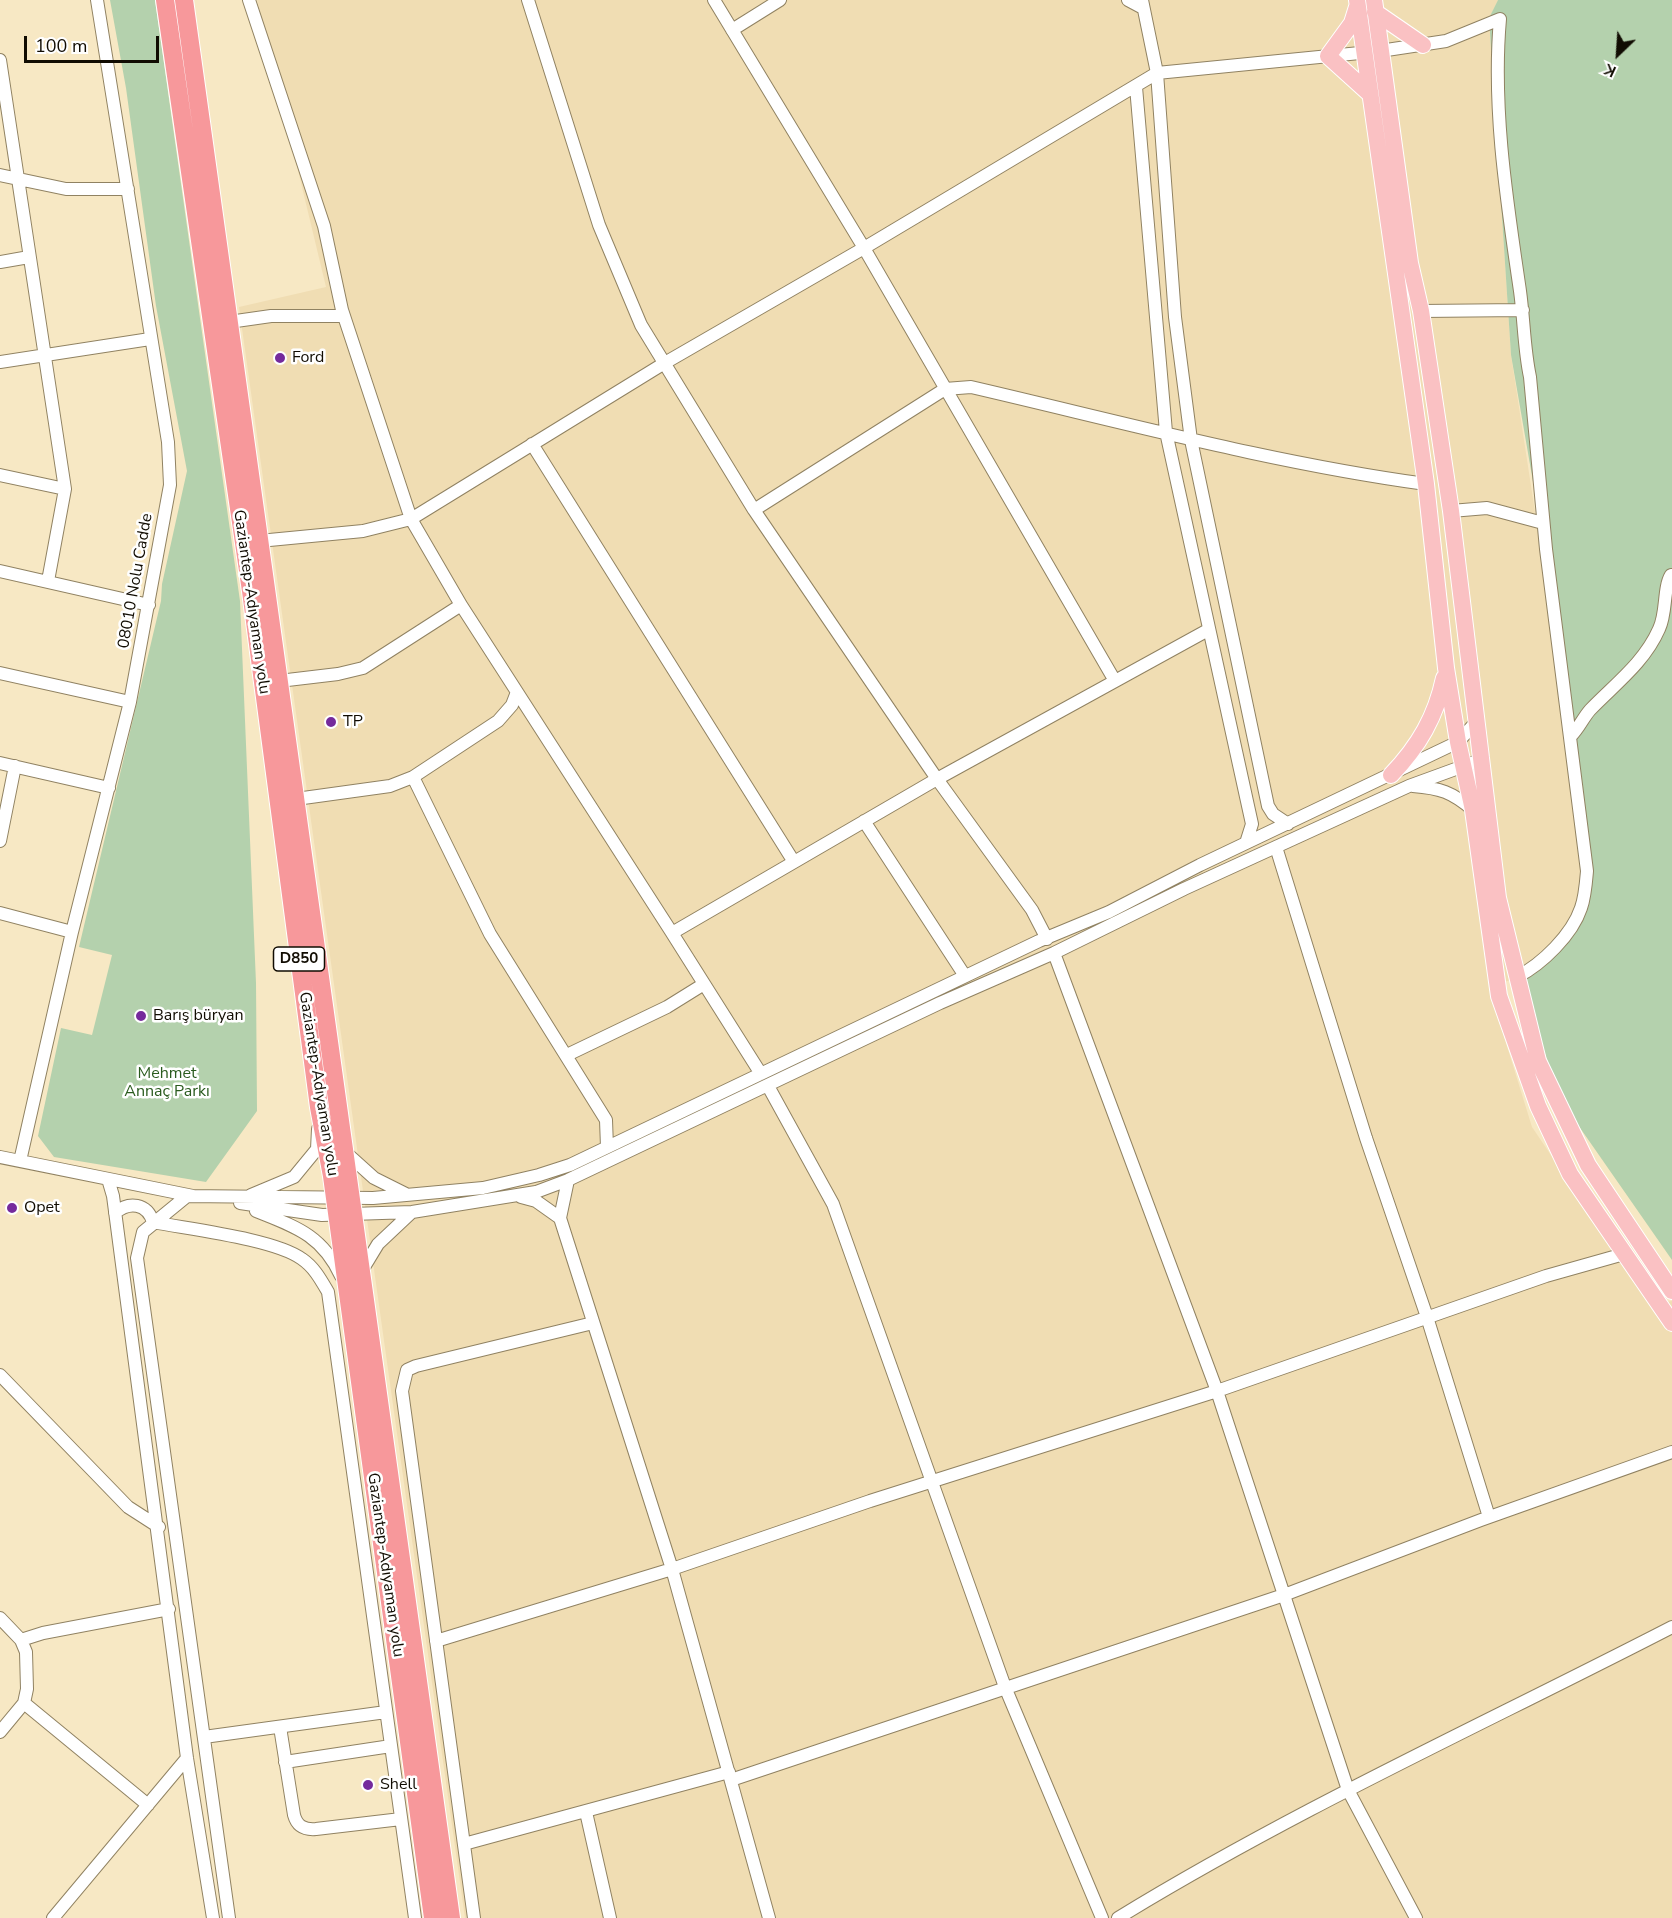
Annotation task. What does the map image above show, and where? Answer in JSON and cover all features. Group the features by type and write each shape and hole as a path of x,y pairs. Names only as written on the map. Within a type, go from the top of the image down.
{"highway":[{"name":"Gaziantep-Adıyaman yolu","path":"165,0 252,602 319,1107 362,1272 451,1918"},
{"name":"Gaziantep-Adıyaman yolu","path":"184,0 344,1151 343,1206 347,1290 433,1918"}],"main road":[{"path":"1366,4 1423,45"},
{"path":"1366,4 1372,52 1410,263 1421,311 1451,510 1498,898 1538,1061 1588,1165 1672,1291"},
{"path":"1366,4 1328,56 1370,94"},
{"path":"1372,52 1370,94 1426,484 1446,668 1458,742 1465,763 1473,810 1499,996 1538,1106 1570,1174 1672,1323"},
{"path":"1391,775 1422,738 1439,703 1446,668"}],"street":[{"name":"08010 Nolu Cadde","path":"20,1161 72,932 130,702 170,485 168,442 97,0"},
{"path":"249,0 324,226 344,316 411,519 461,605 761,1074"},
{"path":"528,0 599,225 641,325 754,510 937,779 1032,910 1047,939"},
{"path":"714,0 864,248 1115,681"},
{"path":"732,30 780,0"},
{"path":"1128,0 1142,4 1157,73 1175,317 1191,440 1268,806 1273,814 1288,824"},
{"path":"260,541 363,531 411,519 663,364 864,248 1157,73 1423,45 1446,41 1500,19 1497,90 1523,310 1543,523 1587,871 1582,907 1569,930 1529,971 1517,977"},
{"path":"0,60 65,489 48,581"},
{"path":"1136,87 1166,432 1252,824 1246,843"},
{"path":"0,176 66,189 128,189"},
{"path":"0,262 29,257"},
{"path":"1421,311 1523,310"},
{"path":"229,322 271,316 344,316"},
{"path":"0,362 46,353 150,339"},
{"path":"754,510 945,389 971,387 1166,432 1191,440 1374,477 1426,484"},
{"path":"532,444 794,862"},
{"path":"0,475 65,489"},
{"path":"1451,510 1487,508 1543,523"},
{"path":"0,571 149,605"},
{"path":"1571,736 1586,714 1607,692 1618,685 1651,644 1664,617 1671,575"},
{"path":"279,681 338,674 363,668 461,605"},
{"path":"672,933 937,779 1208,630"},
{"path":"0,673 130,702"},
{"path":"296,799 390,786 413,777 498,721 512,705 517,692"},
{"path":"343,1206 407,1194 483,1188 570,1165 965,976 1109,912 1246,843 1391,775 1458,742 1477,721"},
{"path":"0,1156 187,1196 412,1212 536,1192 568,1180 940,1003 1054,953 1184,889 1409,786 1465,763 1482,759"},
{"path":"0,763 109,788"},
{"path":"0,841 15,766"},
{"path":"413,777 490,934 567,1054 606,1120 607,1147"},
{"path":"1409,786 1439,788 1473,810"},
{"path":"864,821 965,976"},
{"path":"1276,847 1366,1138 1427,1317 1489,1517"},
{"path":"0,913 72,932"},
{"path":"1054,953 1217,1391 1348,1790 1416,1918"},
{"path":"567,1054 667,1007 705,984"},
{"path":"768,1086 833,1204 1005,1687 1102,1918"},
{"path":"241,1200 294,1177 305,1165 317,1149 319,1107"},
{"path":"344,1151 374,1178 407,1194"},
{"path":"108,1179 115,1213 159,1527 188,1758 213,1918"},
{"path":"568,1180 561,1218 672,1569 769,1918"},
{"path":"187,1196 143,1232 138,1258 229,1918"},
{"path":"517,1196 536,1201 561,1218"},
{"path":"241,1200 318,1242 333,1259 347,1290"},
{"path":"115,1213 123,1205 130,1204 147,1212 153,1222 256,1242 288,1252 302,1259 318,1275 328,1292 415,1918"},
{"path":"362,1272 378,1244 412,1212"},
{"path":"436,1641 672,1569 932,1482 1217,1391 1546,1276 1624,1254"},
{"path":"474,1918 402,1391 407,1370 593,1323"},
{"path":"0,1375 128,1507 159,1527"},
{"path":"464,1844 730,1776 1005,1687 1284,1595 1489,1517 1672,1452"},
{"path":"21,1640 43,1633 169,1609"},
{"path":"0,1618 21,1640 26,1652 27,1689 24,1703 0,1732"},
{"path":"1118,1918 1167,1887 1348,1790 1672,1627"},
{"path":"24,1703 148,1805"},
{"path":"204,1737 386,1712"},
{"path":"280,1727 295,1822 301,1827 315,1829 401,1819"},
{"path":"285,1762 391,1746"},
{"path":"52,1918 188,1758"},
{"path":"586,1812 610,1918"}],"shaded area":[{"path":"257,0 1498,0 1489,18 1511,355 1590,872 1571,929 1518,977 1489,988 1532,1127 1652,1305 1672,1301 1672,1918 465,1918 239,307 326,287"}],"green space":[{"name":"Mehmet Annaç Parkı","path":"110,0 155,0 240,601 256,983 257,1111 206,1182 54,1157 38,1136 61,1028 92,1035 112,955 79,947 161,601 162,584 187,471 156,306 126,88"},
{"path":"1498,0 1672,0 1672,1260 1562,1102 1518,977 1571,929 1590,872 1562,649 1511,355 1489,18"}],"place":[{"name":"Ford","path":"280,358"},
{"name":"TP","path":"331,722"},
{"name":"Barış büryan","path":"141,1016"},
{"name":"Opet","path":"12,1208"},
{"name":"Shell","path":"368,1785"}]}
